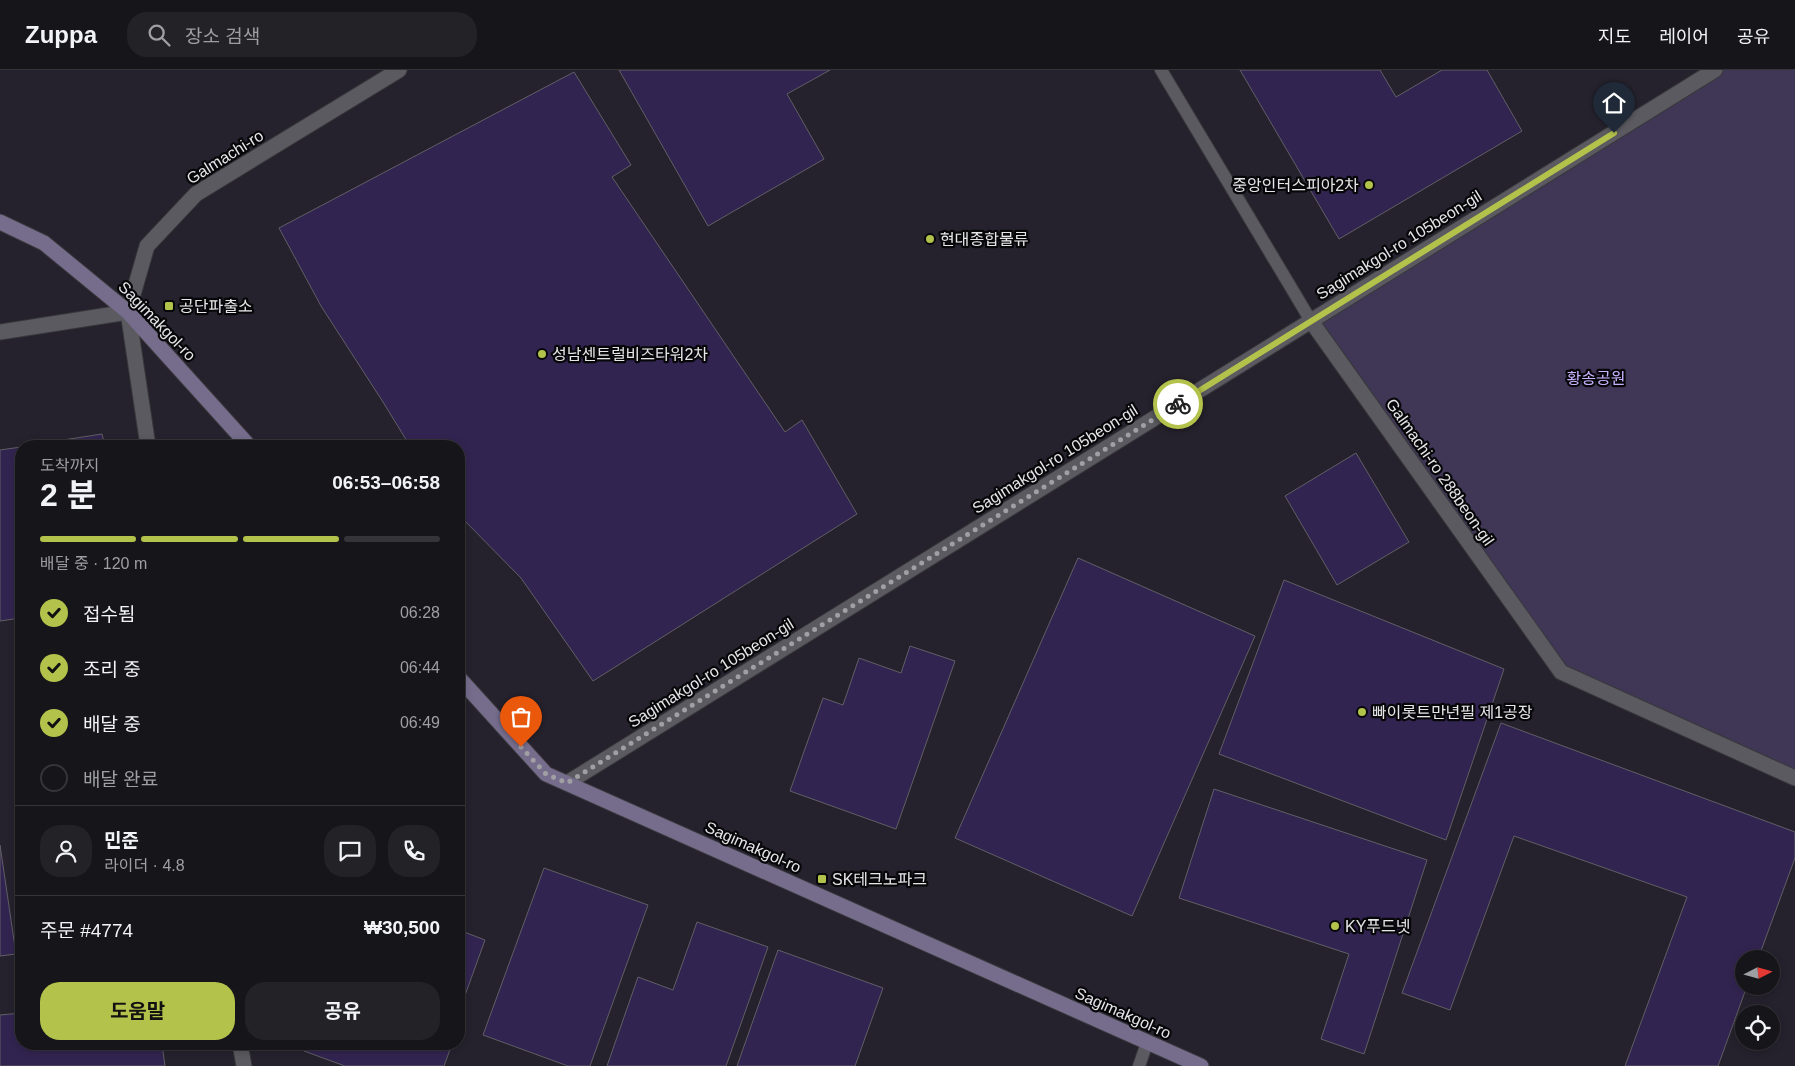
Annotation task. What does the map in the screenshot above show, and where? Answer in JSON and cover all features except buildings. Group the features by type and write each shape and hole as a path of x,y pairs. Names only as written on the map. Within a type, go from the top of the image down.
{"street":[{"name":"Galmachi-ro","path":"128,312 147,246 196,194 399,70"},
{"name":"Sagimakgol-ro 105beon-gil","path":"567,783 1715,70"},
{"name":"Sagimakgol-ro","path":"0,222 44,243 128,312 244,440"},
{"path":"0,332 128,312 147,440"},
{"name":"Galmachi-ro 288beon-gil","path":"1311,320 1561,672 1795,778"},
{"name":"Sagimakgol-ro","path":"465,685 546,774 1202,1066"},
{"path":"241,1050 244,1066"}],"lane":[{"name":"Galmachi-ro 288beon-gil","path":"1160,70 1311,320"},
{"path":"1139,1066 1147,1043"}],"shaded area":[{"path":"0,70 1795,70 1795,1066 0,1066"}],"green space":[{"name":"황송공원","path":"1715,70 1795,70 1795,778 1561,672 1311,321"}],"way so far":[{"path":"521,747 546,774 567,783 1178,404"}],"place":[{"name":"중앙인터스피아2차","path":"1369,185"},
{"name":"현대종합물류","path":"930,239"},
{"name":"공단파출소","path":"169,306"},
{"name":"성남센트럴비즈타워2차","path":"542,354"},
{"name":"빠이롯트만년필 제1공장","path":"1362,712"},
{"name":"SK테크노파크","path":"822,879"},
{"name":"KY푸드넷","path":"1335,926"}],"route":[{"path":"1178,404 1614,133"}]}
